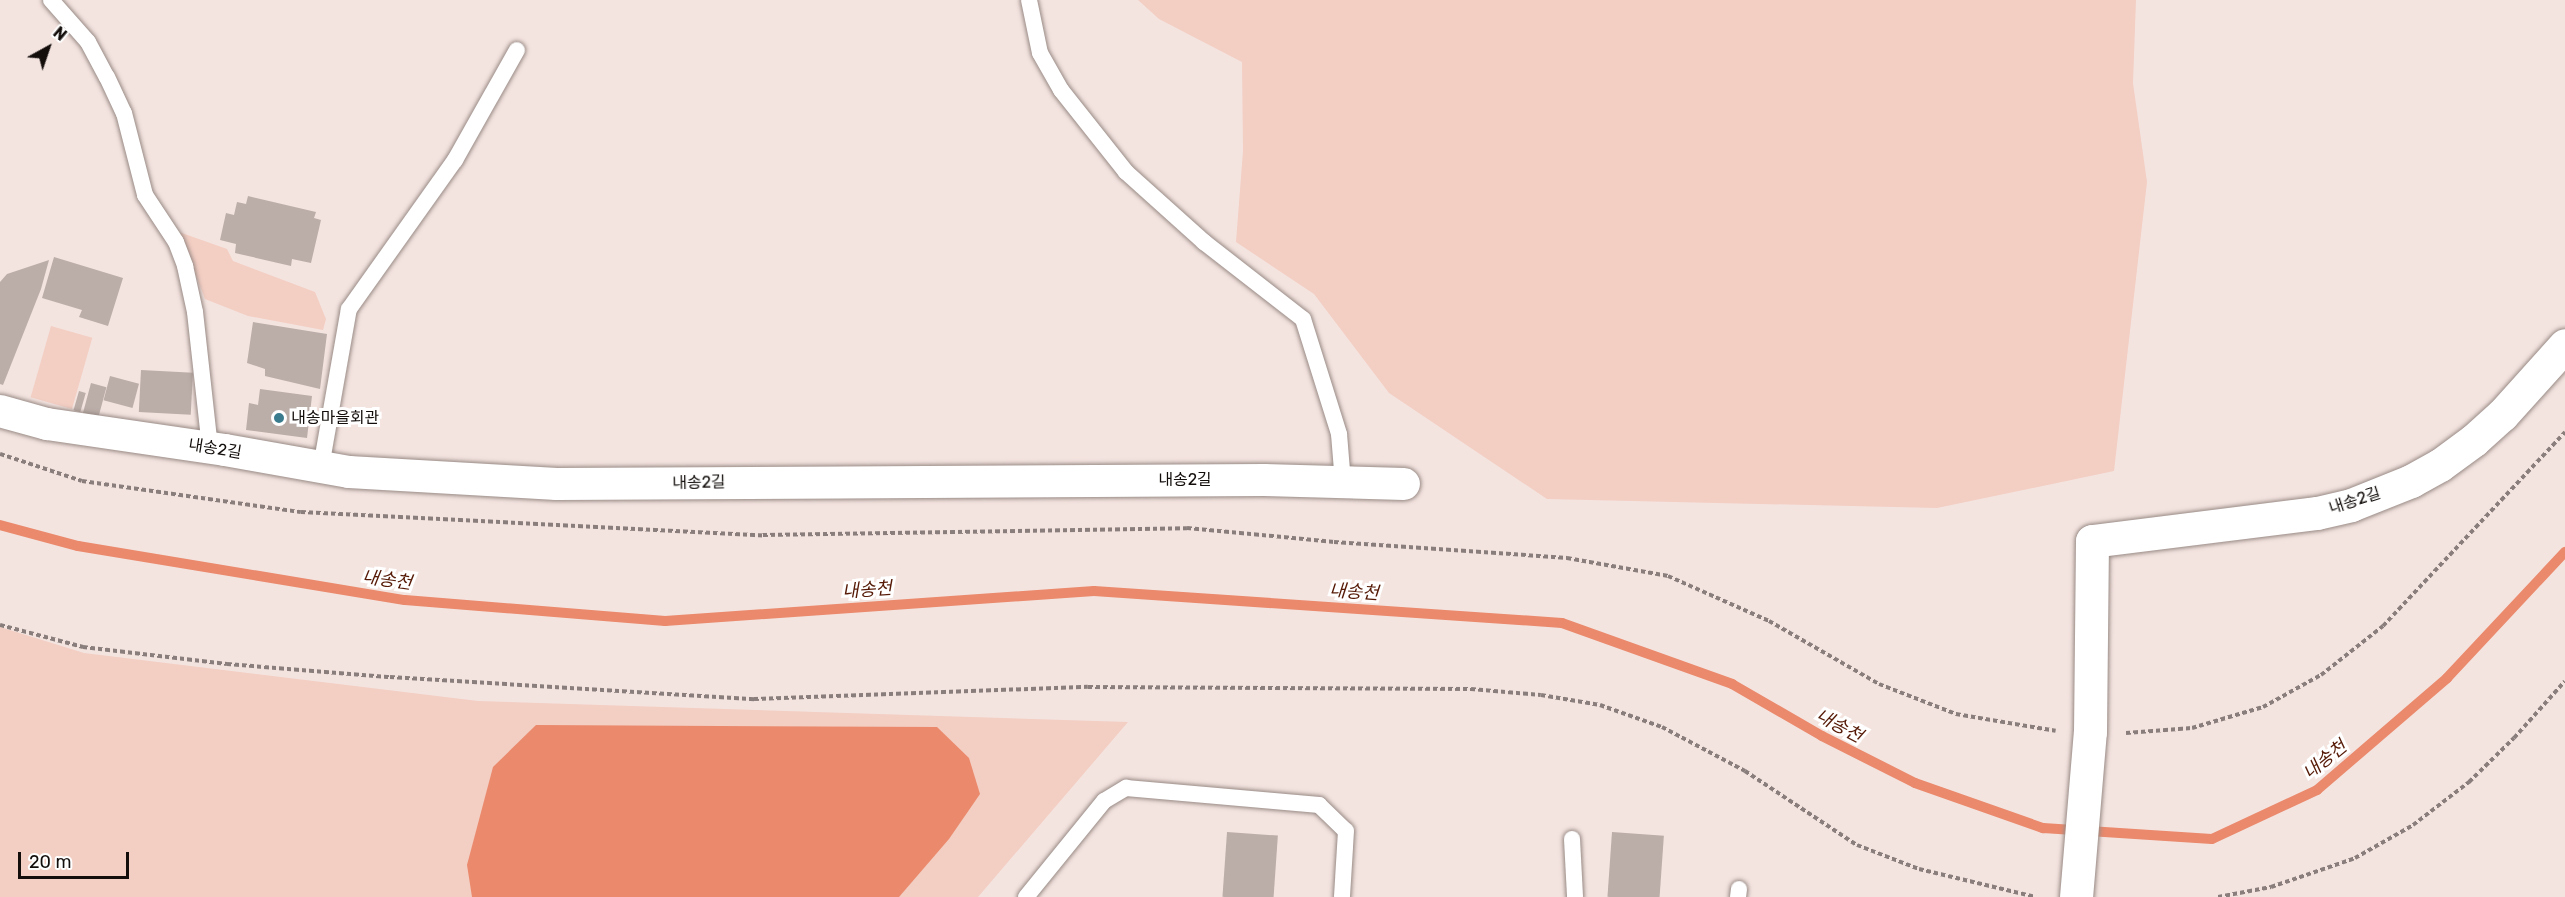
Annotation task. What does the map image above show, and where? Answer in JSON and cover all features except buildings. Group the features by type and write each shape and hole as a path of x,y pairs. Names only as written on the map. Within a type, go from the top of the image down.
{"street":[{"name":"내송2길","path":"2077,732 2092,541 2317,513 2351,505 2411,481 2440,465 2474,440 2502,415 2565,345"},
{"name":"내송2길","path":"0,411 47,424 210,448 349,472 557,484 1206,480 1404,484"},
{"path":"2076,897 2077,732"}],"lane":[{"path":"51,0 88,42 107,77 124,113 145,195 176,242 185,266 195,312 210,448"},
{"path":"1029,0 1040,53 1061,90 1126,172 1204,242 1303,319 1340,434 1343,483"},
{"path":"321,467 350,309 454,160 517,50"},
{"path":"1026,897 1104,801 1126,788 1319,805 1346,831 1342,897"},
{"path":"1572,839 1575,897"}],"path":[{"path":"2125,733 2202,725 2263,707 2321,675 2382,626 2565,432"},
{"path":"0,454 82,480 301,512 763,535 1187,528 1334,542 1567,558 1668,576 1769,621 1879,684 1956,714 2077,732"},
{"path":"0,625 83,647 227,664 390,677 754,699 1089,687 1472,689 1541,695 1600,705 1662,727 1745,771 1857,845 1919,869 2036,897"},
{"path":"2218,897 2271,888 2355,858 2413,825 2469,782 2514,738 2565,681"}],"shaded area":[{"path":"1138,0 2136,0 2133,83 2147,182 2114,471 1937,508 1547,499 1389,393 1314,294 1236,242 1243,151 1242,62 1159,19"},
{"path":"179,232 227,249 233,261 315,292 326,319 323,330 248,316 205,299"},
{"path":"51,326 92,338 72,409 31,397"},
{"path":"0,627 84,653 478,701 1128,722 978,897 0,897"},
{"path":"536,725 937,727 969,758 980,794 949,839 899,897 472,897 467,865 493,767"}],"waterway":[{"name":"내송천","path":"0,525 78,546 405,600 665,621 1094,591 1562,623 1732,684 1822,736 1915,783 2043,828 2212,839 2317,790 2447,678 2565,552"}],"place":[{"name":"내송마을회관","path":"279,418"}]}
